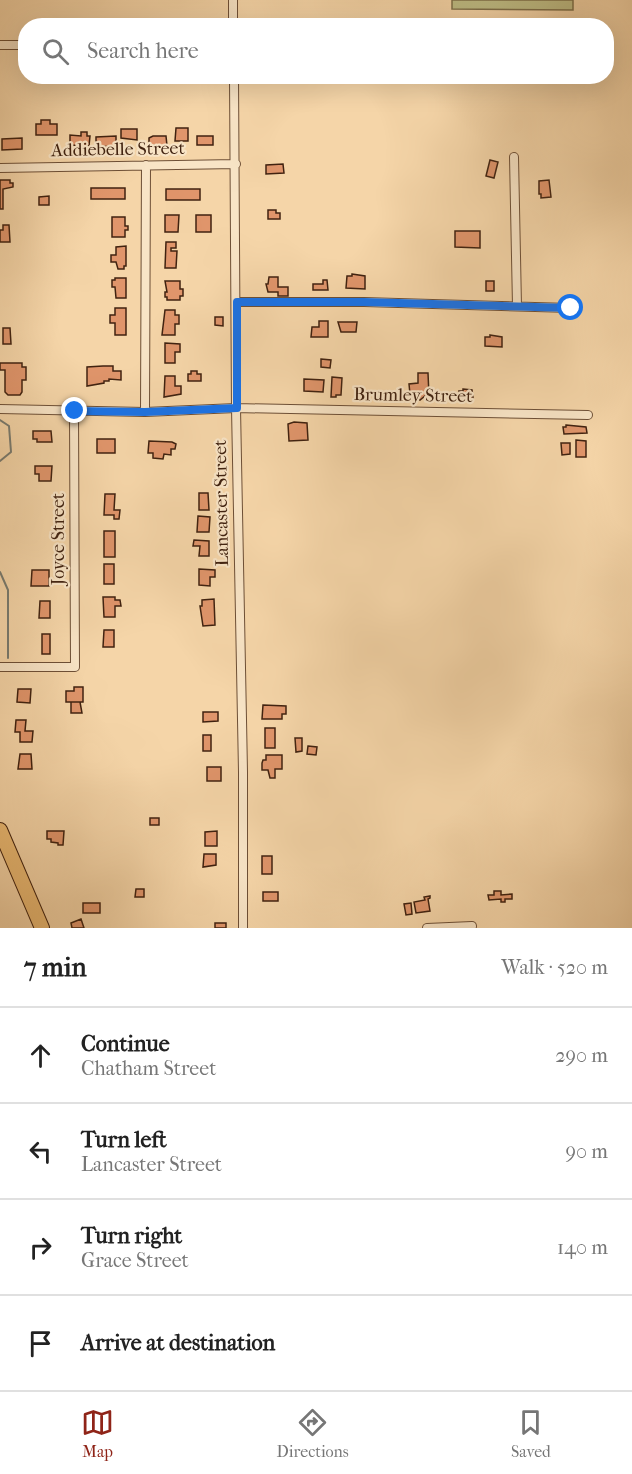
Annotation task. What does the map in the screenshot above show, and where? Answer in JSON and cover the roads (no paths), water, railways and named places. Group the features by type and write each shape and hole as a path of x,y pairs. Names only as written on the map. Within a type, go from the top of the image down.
{"main road":[{"path":"0,830 42,928"}],"street":[{"path":"233,0 233,18"},
{"path":"0,45 18,45"},
{"name":"Lancaster Street","path":"234,84 243,928"},
{"path":"514,157 517,306"},
{"name":"Addiebelle Street","path":"0,168 236,164"},
{"path":"145,412 146,165"},
{"path":"237,302 364,302 571,308"},
{"name":"Brumley Street","path":"0,409 145,412 237,408 588,416"},
{"name":"Joyce Street","path":"0,667 75,667 75,411"},
{"path":"428,928 472,926"}],"waterway":[{"path":"0,420 9,426 11,452 0,461"},
{"path":"0,572 8,590 8,658"}]}
